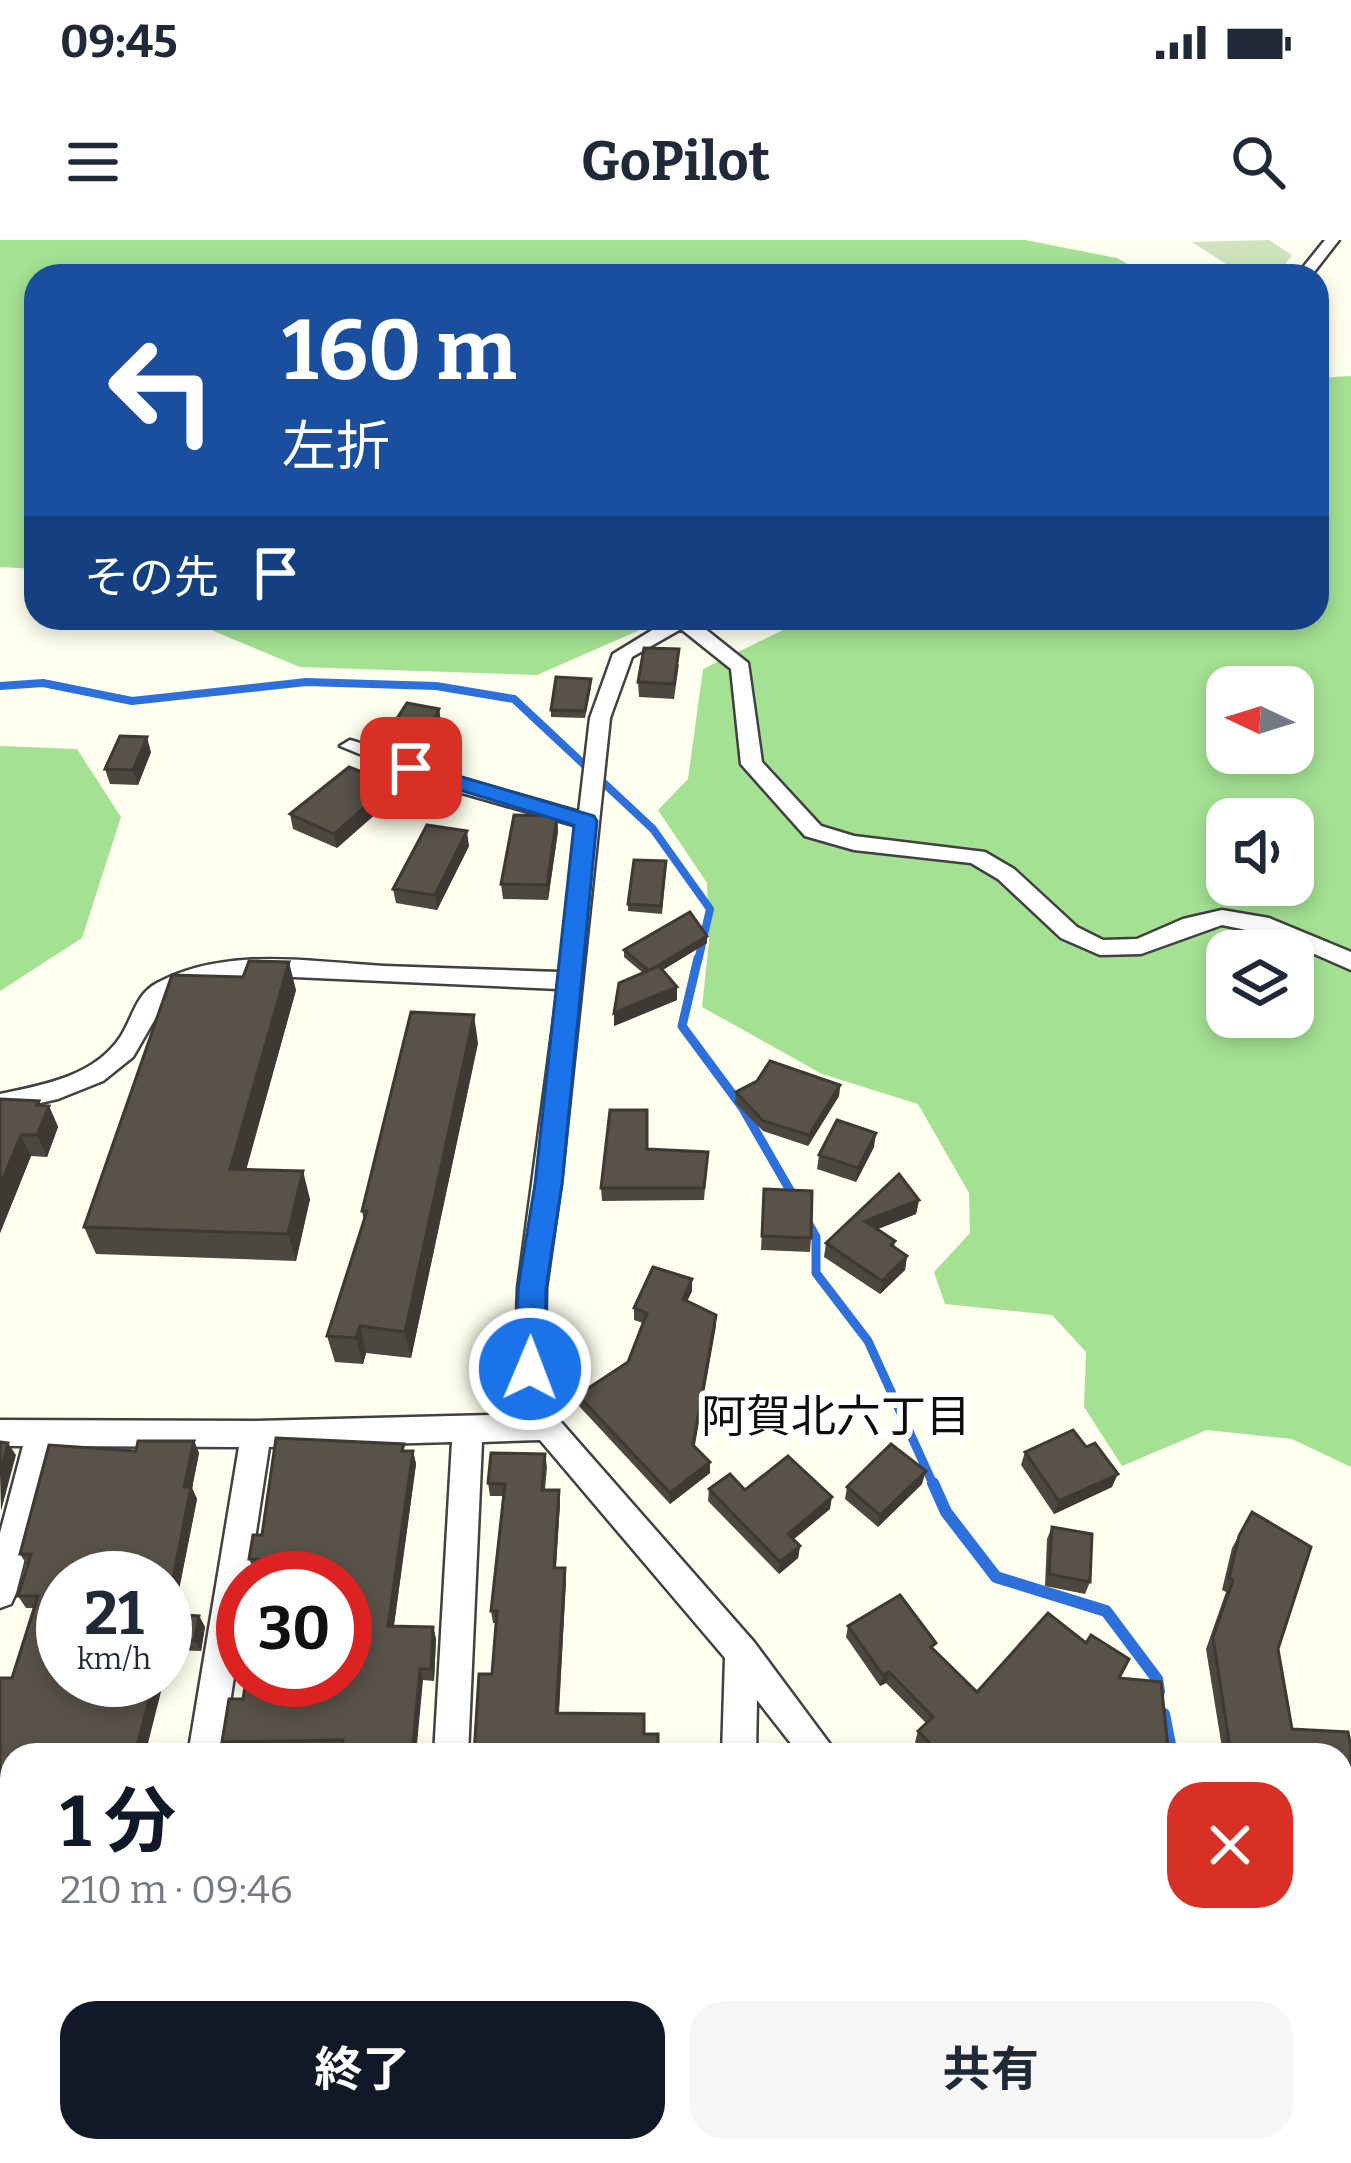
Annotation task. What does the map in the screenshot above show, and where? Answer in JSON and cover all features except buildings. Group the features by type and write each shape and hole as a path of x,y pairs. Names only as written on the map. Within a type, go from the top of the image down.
{"street":[{"path":"1313,264 1332,240"},
{"path":"670,630 623,654 600,718 532,1288 530,1369 547,1427 742,1653 812,1743"},
{"path":"703,630 740,667 752,764 774,782 812,830 852,841 989,861 1054,922 1101,948 1149,946 1205,920 1251,920 1351,962"},
{"path":"350,746 449,782 586,821"},
{"path":"0,1103 63,1087 110,1067 135,1036 146,1005 161,991 214,973 278,968 568,981"},
{"path":"0,1433 256,1434 547,1427"},
{"path":"452,1743 468,1429"},
{"path":"0,1593 42,1433"},
{"path":"207,1743 256,1434"},
{"path":"739,1743 742,1653"}],"green space":[{"path":"0,240 1025,240 1128,264 24,264 24,568 0,567"},
{"path":"1269,240 1292,255 1285,264 1226,264 1192,242"},
{"path":"1351,376 1351,1467 1292,1439 1207,1430 1122,1466 1084,1407 1086,1352 1052,1315 945,1304 934,1272 970,1233 969,1193 918,1104 822,1074 702,1007 709,942 707,883 658,810 688,779 703,669 783,630 1329,630 1329,377"},
{"path":"211,630 640,630 537,675 300,667"},
{"path":"0,746 77,749 121,817 82,938 0,991"}],"waterway":[{"path":"0,686 43,683 132,701 306,682 436,686 514,699 653,829 710,909 698,961"},
{"path":"698,958 682,1026 742,1107 795,1199"},
{"path":"806,1219 816,1237 816,1273 868,1341 934,1486"},
{"path":"933,1483 946,1512 996,1577 1106,1611 1157,1679 1159,1692"},
{"path":"1164,1714 1170,1743"}],"district":[{"name":"阿賀北六丁目","path":"836,1417"}],"route":[{"path":"411,768 586,821 548,1184 532,1288 530,1369"}]}
